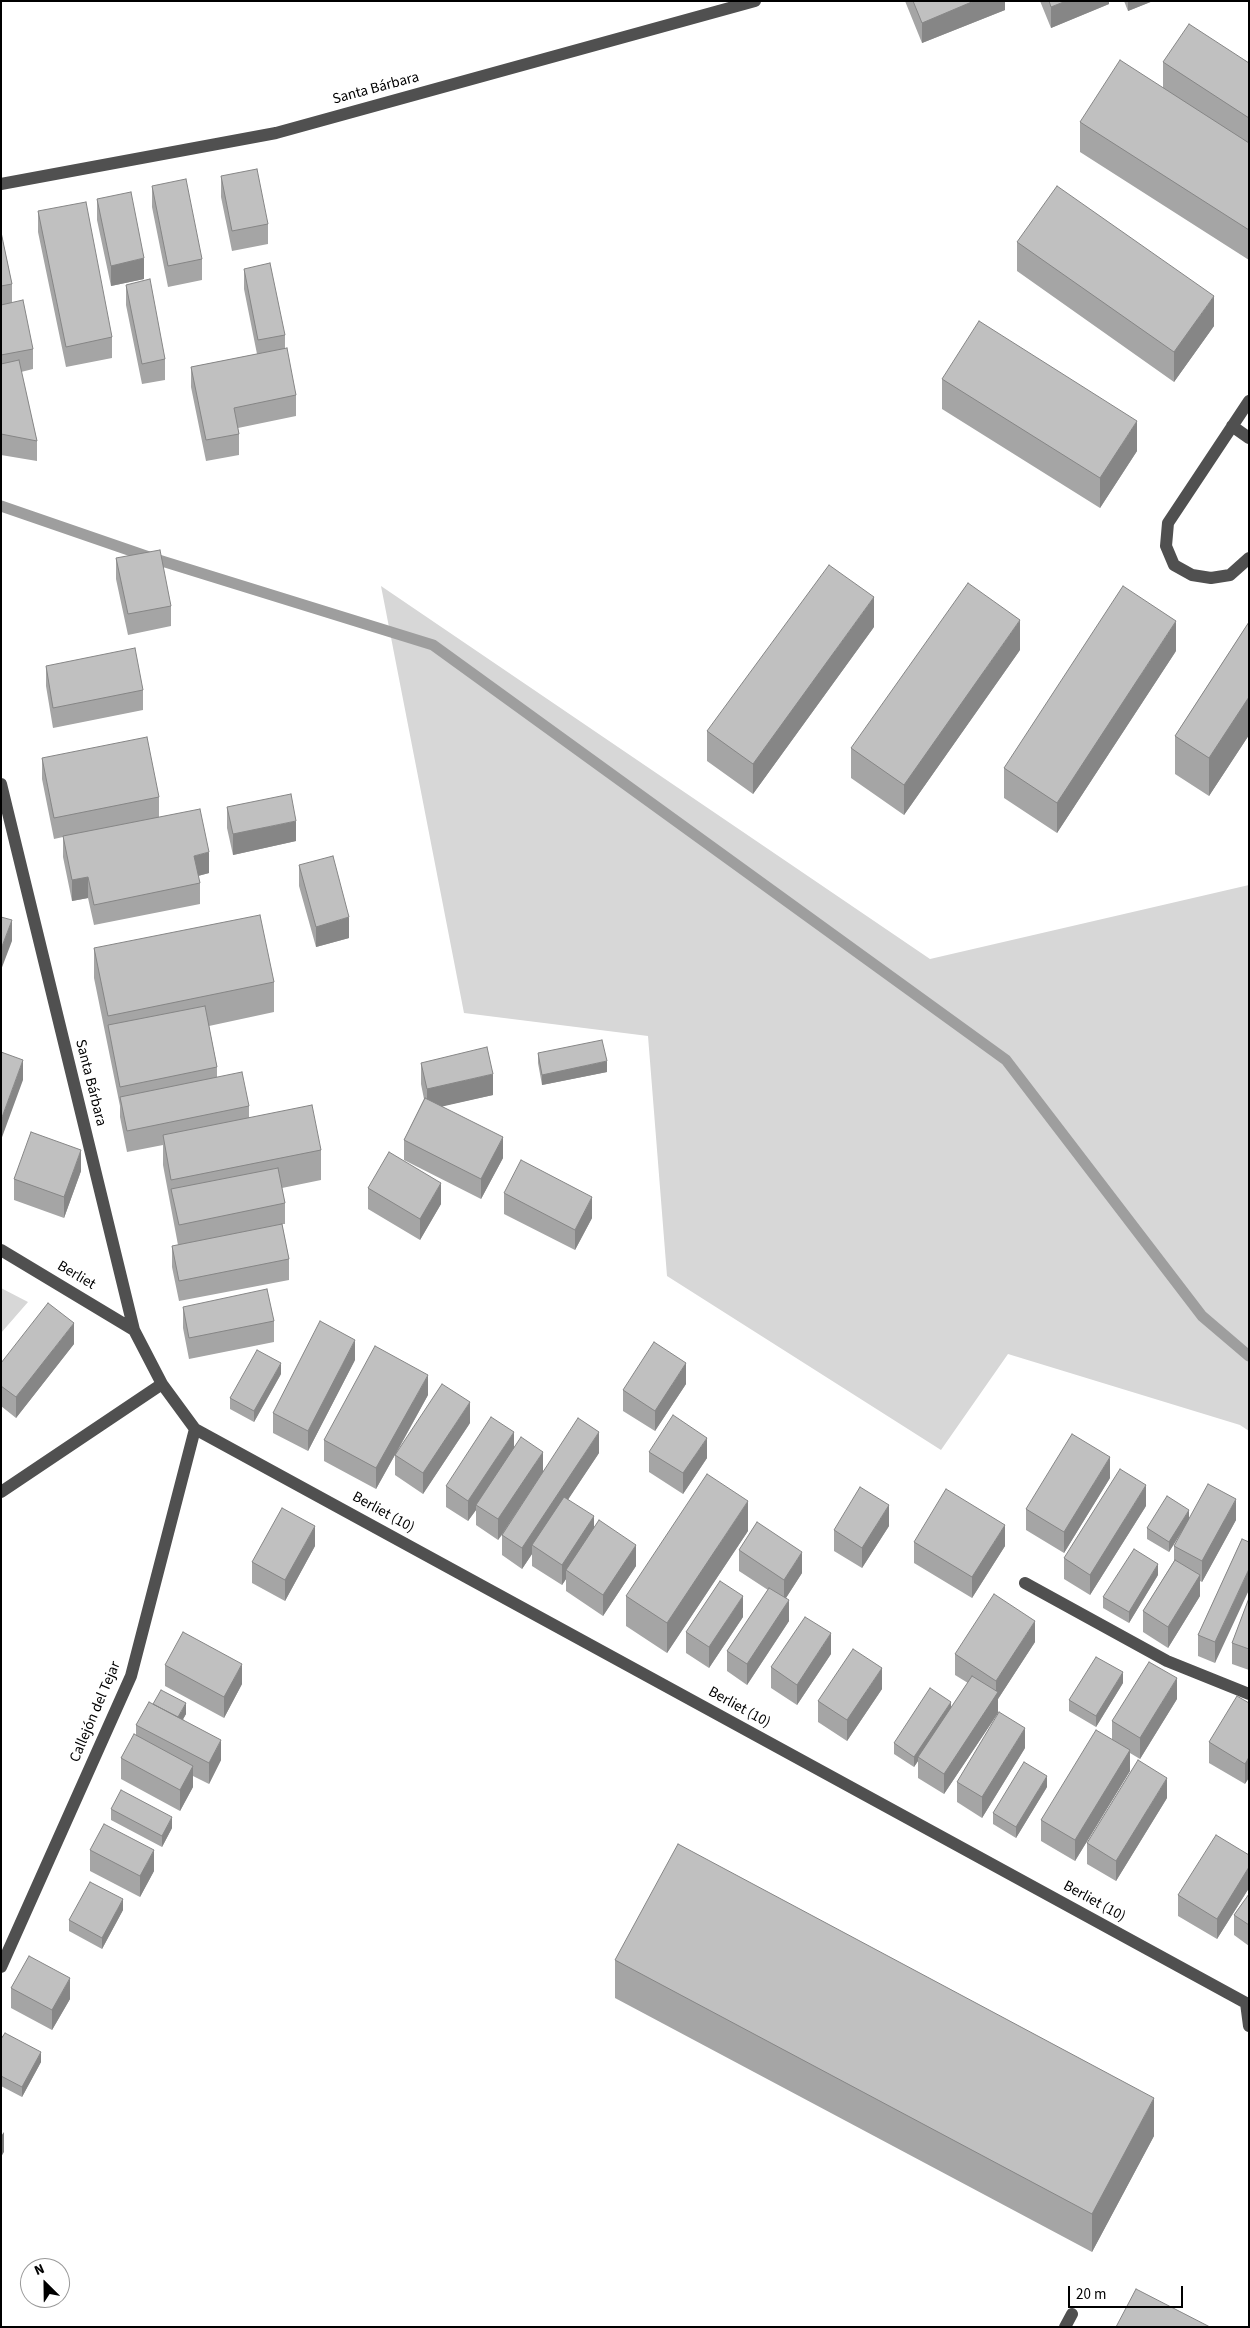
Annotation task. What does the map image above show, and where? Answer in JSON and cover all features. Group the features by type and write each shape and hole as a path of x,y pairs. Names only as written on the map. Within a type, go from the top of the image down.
{"street":[{"name":"Santa Bárbara","path":"1,184 276,133 755,1"},
{"path":"1249,401 1168,523 1166,546 1174,565 1192,575 1211,578 1230,575 1249,558"},
{"path":"1232,426 1249,438"},
{"name":"Santa Bárbara","path":"1,784 134,1330 162,1384 195,1429"},
{"name":"Berliet","path":"1,1250 134,1330"},
{"path":"1,1492 162,1384"},
{"name":"Callejón del Tejar","path":"1,1967 131,1676 195,1429"},
{"name":"Berliet (10)","path":"195,1429 1247,2002 1249,2026"},
{"path":"1025,1583 1167,1661 1249,1694"},
{"path":"1065,2327 1072,2314"}],"shaded area":[{"path":"381,586 930,959 1249,885 1249,1431 1240,1425 1008,1354 941,1450 667,1276 648,1036 464,1013"},
{"path":"1,1288 28,1302 1,1333"}],"building":[{"path":"913,1 974,1 922,23"},
{"path":"1049,1 1066,1 1051,7"},
{"path":"1189,24 1249,63 1249,118 1163,62"},
{"path":"1120,60 1249,143 1249,230 1080,122"},
{"path":"257,169 268,224 232,231 221,176"},
{"path":"186,179 202,259 168,266 152,186"},
{"path":"1057,186 1214,296 1174,352 1017,242"},
{"path":"131,192 144,258 111,266 97,199"},
{"path":"86,202 112,337 66,347 38,211"},
{"path":"1,232 12,284 1,286"},
{"path":"270,263 285,335 258,340 244,269"},
{"path":"150,279 165,359 142,364 126,285"},
{"path":"23,300 33,349 1,355 1,305"},
{"path":"979,321 1137,421 1100,478 942,379"},
{"path":"287,348 296,395 234,408 239,434 206,440 191,367"},
{"path":"19,360 37,441 1,434 1,364"},
{"path":"160,550 171,606 128,614 116,558"},
{"path":"829,565 874,597 753,764 707,731"},
{"path":"968,583 1020,620 904,785 851,748"},
{"path":"1123,586 1176,621 1057,803 1004,768"},
{"path":"1249,622 1249,697 1209,758 1175,736"},
{"path":"135,648 143,690 53,708 46,666"},
{"path":"147,737 159,797 54,818 42,758"},
{"path":"291,794 296,821 233,834 227,807"},
{"path":"200,809 209,852 194,856 200,883 94,905 88,877 72,880 63,836"},
{"path":"333,856 349,917 316,927 299,865"},
{"path":"260,915 274,982 108,1016 94,948"},
{"path":"1,917 12,920 1,949"},
{"path":"205,1006 217,1067 120,1087 108,1025"},
{"path":"602,1040 607,1061 542,1075 538,1053"},
{"path":"487,1047 493,1074 427,1089 421,1063"},
{"path":"1,1052 23,1060 1,1120"},
{"path":"242,1072 249,1106 127,1131 120,1097"},
{"path":"425,1098 503,1137 481,1179 404,1140"},
{"path":"312,1105 321,1150 171,1180 163,1135"},
{"path":"31,1132 81,1150 64,1197 14,1179"},
{"path":"389,1152 441,1183 420,1219 368,1188"},
{"path":"521,1160 592,1197 575,1230 504,1193"},
{"path":"278,1168 285,1203 179,1225 171,1189"},
{"path":"282,1224 289,1259 179,1281 172,1246"},
{"path":"267,1289 274,1321 189,1338 183,1307"},
{"path":"48,1303 74,1323 16,1397 1,1386 1,1363"},
{"path":"320,1321 355,1340 308,1431 273,1413"},
{"path":"654,1342 686,1363 655,1411 623,1390"},
{"path":"375,1346 428,1375 376,1468 324,1440"},
{"path":"257,1350 281,1363 254,1411 230,1398"},
{"path":"442,1384 470,1402 423,1473 395,1455"},
{"path":"673,1415 707,1438 683,1473 649,1452"},
{"path":"491,1417 514,1432 468,1501 446,1486"},
{"path":"578,1418 599,1432 522,1548 502,1535"},
{"path":"1072,1434 1110,1457 1064,1532 1026,1509"},
{"path":"521,1437 543,1452 498,1519 476,1505"},
{"path":"1120,1469 1146,1485 1090,1575 1064,1558"},
{"path":"707,1474 748,1501 667,1623 626,1596"},
{"path":"1208,1484 1236,1499 1202,1561 1174,1546"},
{"path":"860,1487 889,1505 862,1548 834,1530"},
{"path":"946,1489 1005,1525 972,1577 914,1542"},
{"path":"1167,1496 1189,1510 1169,1542 1147,1528"},
{"path":"564,1497 594,1516 562,1565 532,1545"},
{"path":"282,1508 315,1526 285,1580 252,1562"},
{"path":"599,1520 636,1545 603,1595 566,1570"},
{"path":"757,1522 802,1552 784,1580 739,1550"},
{"path":"1242,1539 1249,1542 1249,1569 1215,1642 1198,1635"},
{"path":"1134,1549 1158,1564 1129,1612 1103,1597"},
{"path":"1175,1560 1200,1575 1168,1627 1143,1611"},
{"path":"720,1581 743,1596 709,1647 686,1632"},
{"path":"769,1588 789,1600 747,1664 727,1651"},
{"path":"994,1594 1035,1621 996,1681 955,1654"},
{"path":"1249,1598 1249,1649 1232,1643"},
{"path":"805,1617 831,1633 797,1685 771,1667"},
{"path":"183,1632 242,1664 224,1697 165,1665"},
{"path":"853,1649 882,1668 847,1720 818,1701"},
{"path":"1096,1657 1123,1672 1096,1716 1069,1700"},
{"path":"1149,1662 1177,1678 1140,1738 1112,1721"},
{"path":"972,1676 998,1692 944,1774 918,1757"},
{"path":"930,1688 951,1702 914,1757 894,1743"},
{"path":"161,1690 186,1703 178,1717 153,1704"},
{"path":"1237,1696 1249,1703 1249,1757 1245,1764 1209,1742"},
{"path":"149,1702 221,1740 209,1763 136,1725"},
{"path":"999,1712 1025,1728 982,1797 957,1782"},
{"path":"1096,1730 1130,1750 1075,1840 1041,1820"},
{"path":"134,1734 193,1766 180,1790 121,1758"},
{"path":"1138,1760 1167,1778 1116,1861 1087,1843"},
{"path":"1024,1762 1047,1776 1016,1827 993,1813"},
{"path":"121,1790 172,1817 162,1836 111,1809"},
{"path":"104,1824 154,1850 140,1876 90,1850"},
{"path":"1216,1835 1249,1855 1249,1867 1217,1919 1178,1895"},
{"path":"678,1844 1154,2098 1092,2214 615,1960"},
{"path":"90,1882 123,1899 102,1938 69,1920"},
{"path":"1249,1894 1249,1925 1234,1915"},
{"path":"29,1956 70,1978 52,2010 11,1988"},
{"path":"5,2033 41,2052 22,2087 1,2076 1,2039"},
{"path":"1136,2289 1210,2327 1116,2327"}],"waterway":[{"path":"1,506 149,557 433,645 1006,1060 1202,1316 1249,1356"}]}
